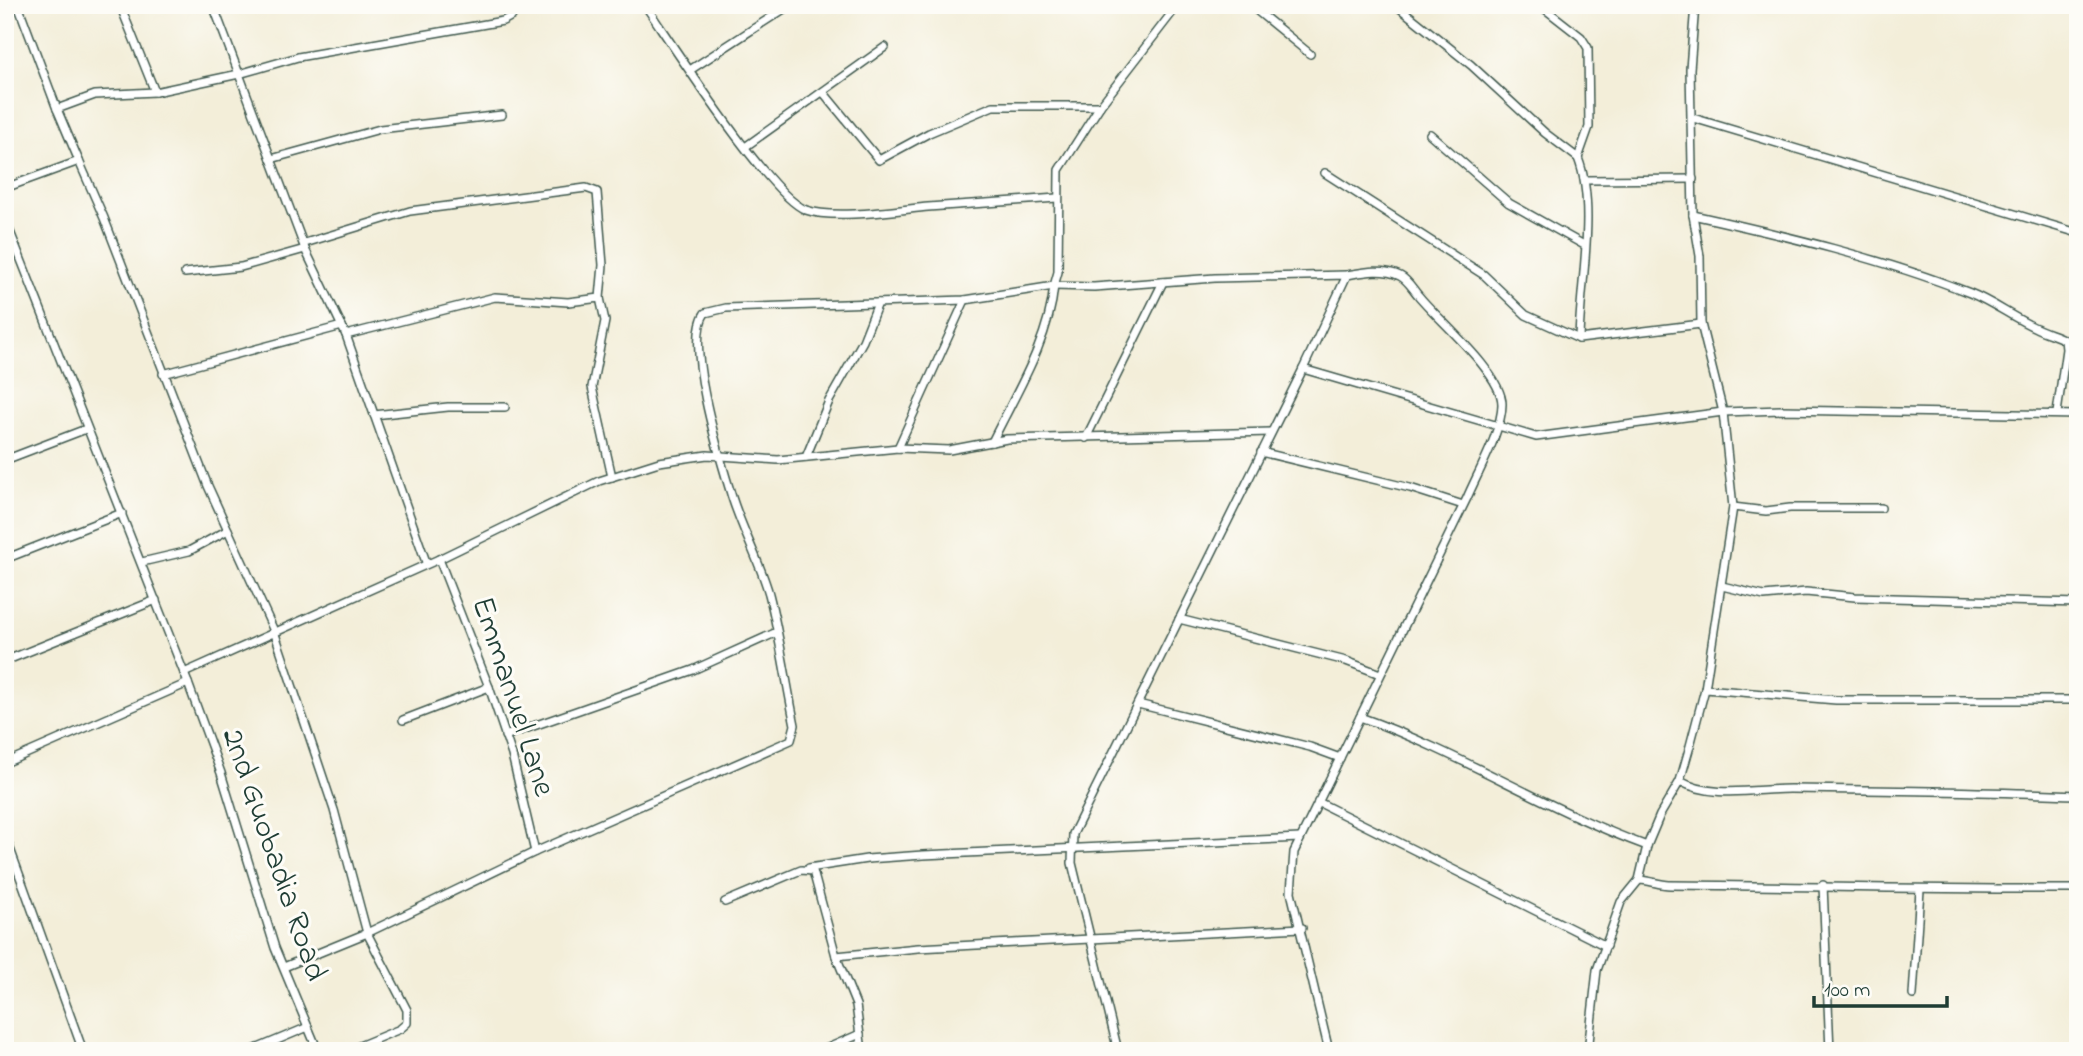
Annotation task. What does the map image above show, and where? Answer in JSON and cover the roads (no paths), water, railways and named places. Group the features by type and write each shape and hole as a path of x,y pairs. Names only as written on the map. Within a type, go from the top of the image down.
{"street":[{"path":"18,5 57,109 104,218 163,374 248,579 274,631 334,810 367,933 408,1017 400,1029 347,1051"},
{"path":"120,5 155,92"},
{"path":"213,5 305,246 346,335 426,562"},
{"path":"57,109 95,95 155,92 239,74 299,57 503,21 512,16 517,5"},
{"path":"645,5 745,147 793,203 823,213 1056,198"},
{"path":"690,70 790,5"},
{"path":"992,442 1037,347 1052,308 1058,272 1056,198 1059,170 1100,106 1178,5"},
{"path":"1250,5 1310,54"},
{"path":"1396,5 1471,65 1545,133 1578,158 1587,180 1579,339"},
{"path":"1540,5 1581,37 1588,48 1589,127 1578,158"},
{"path":"1588,1051 1597,970 1621,902 1639,880 1647,846 1660,815 1680,782 1705,689 1733,507 1723,412 1701,324 1700,257 1693,215 1690,38 1695,5"},
{"path":"745,147 885,47"},
{"path":"823,92 878,160 929,133 993,106 1100,106"},
{"path":"271,159 380,128 502,115"},
{"path":"1693,118 2078,233"},
{"path":"1430,134 1509,203 1584,245"},
{"path":"5,188 79,161"},
{"path":"1325,173 1484,275 1526,315 1579,339 1701,324"},
{"path":"1587,180 1693,179"},
{"path":"185,273 241,267 410,211 592,189 598,197 603,265 600,298 605,321 592,387 612,477"},
{"path":"1693,215 1797,238 1944,284 1972,294 2036,328 2066,340 2057,413"},
{"name":"2nd Guobadia Road","path":"5,219 188,683 221,773 275,948 318,1051"},
{"path":"284,967 367,933 535,852 791,740 794,725 769,594 753,543 732,496 702,383 697,332 705,313 726,308 965,300 1054,286 1094,287 1347,275 1378,271 1402,277 1457,334 1494,382 1502,404 1497,437 1486,452 1463,505 1294,852 1291,892 1302,928 1306,958 1329,1051"},
{"path":"1118,1051 1072,863 1071,847 1077,825 1347,275"},
{"path":"1086,438 1163,282"},
{"path":"346,335 507,296 568,302 600,298"},
{"path":"898,448 965,300"},
{"path":"806,457 829,401 863,341 878,303"},
{"path":"163,374 342,326"},
{"path":"1303,369 1536,437 1723,412 1781,410 2078,415"},
{"path":"374,415 448,407 505,407"},
{"path":"5,460 86,429"},
{"path":"184,673 426,562 439,559 612,477 659,462 722,456 778,460 898,448 912,451 949,450 992,442 1271,432"},
{"path":"1261,452 1410,488 1463,505"},
{"path":"1733,507 1766,511 1790,508 1881,508"},
{"path":"5,559 122,513"},
{"path":"142,562 190,551 228,530"},
{"name":"Emmanuel Lane","path":"439,559 489,687 505,736 535,852"},
{"path":"1722,586 1763,596 1806,592 1855,597 2078,603"},
{"path":"5,661 156,600"},
{"path":"1179,620 1346,661 1380,674"},
{"path":"505,736 693,670 776,632"},
{"path":"5,763 188,683"},
{"path":"403,720 489,687"},
{"path":"1705,689 1836,700 2078,700"},
{"path":"1138,704 1310,747 1340,758"},
{"path":"1360,717 1406,733 1602,830 1647,846"},
{"path":"1680,782 1690,787 1720,791 1792,789 2078,795"},
{"path":"1318,802 1606,946"},
{"path":"5,835 83,1051"},
{"path":"725,902 809,868 867,859 1071,847 1300,838"},
{"path":"809,868 813,871 836,956 856,1005 862,1051"},
{"path":"1639,880 1668,885 1823,885 1920,890 2078,889"},
{"path":"1823,885 1830,1051"},
{"path":"1913,995 1920,890"},
{"path":"836,956 918,948 1302,928"},
{"path":"251,1051 308,1027"},
{"path":"821,1051 860,1034"}]}
